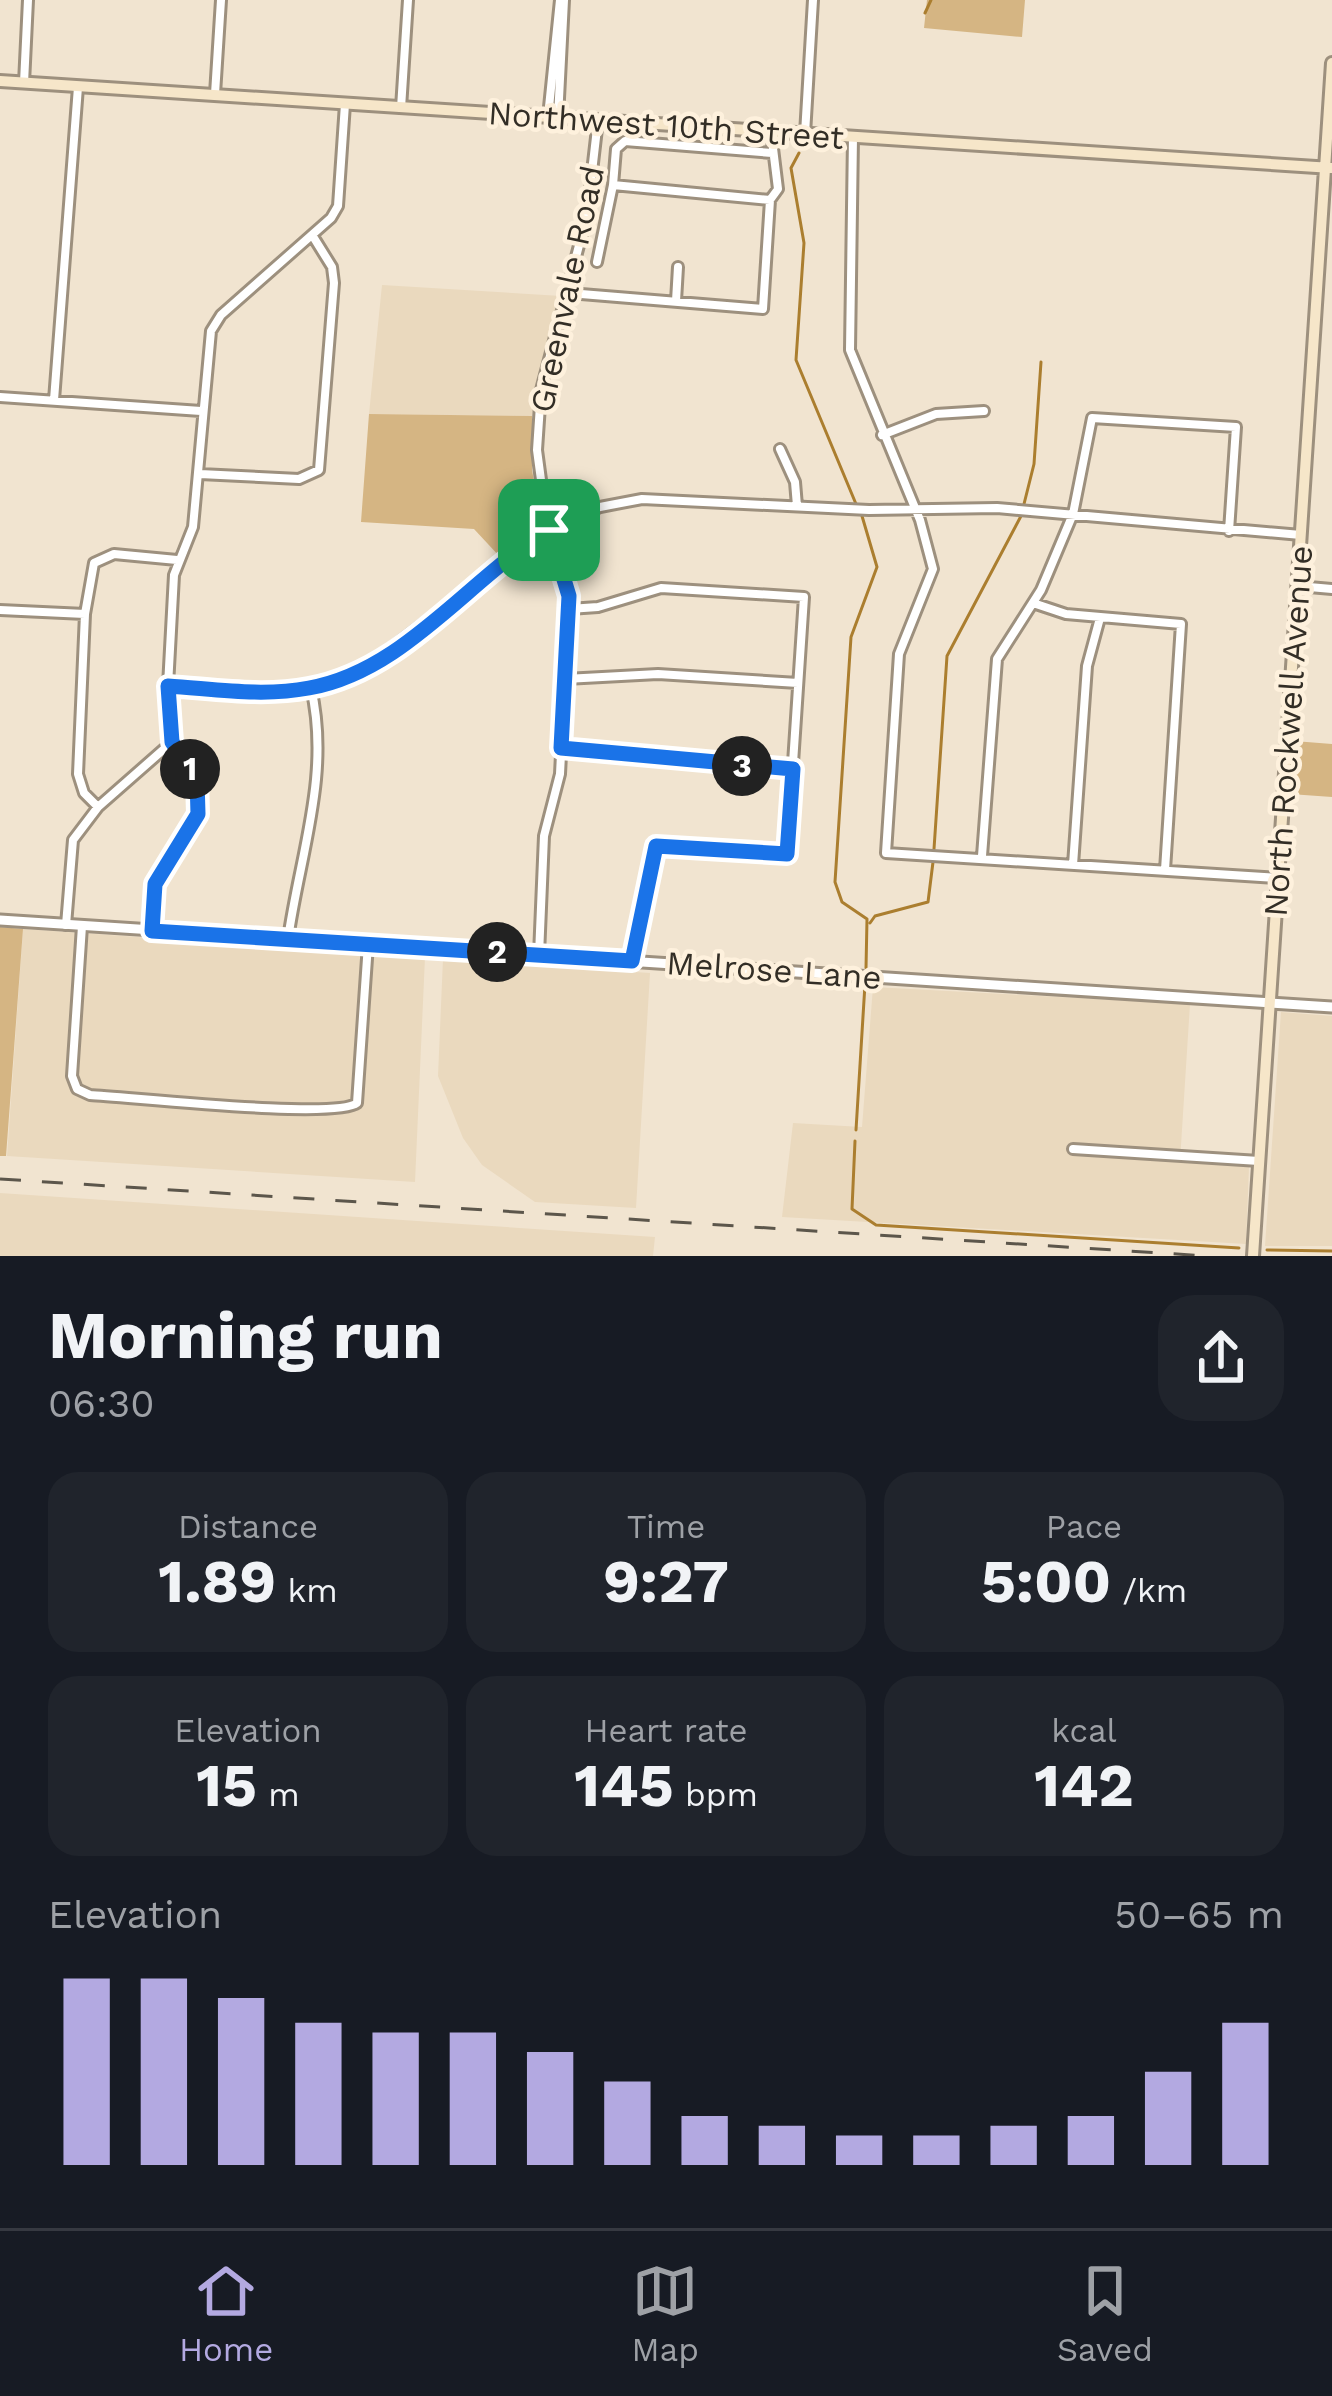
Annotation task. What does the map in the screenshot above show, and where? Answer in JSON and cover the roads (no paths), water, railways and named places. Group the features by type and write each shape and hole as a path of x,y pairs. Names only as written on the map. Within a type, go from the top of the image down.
{"main road":[{"name":"North Rockwell Avenue","path":"1252,1256 1329,168 1332,63"},
{"name":"Northwest 10th Street","path":"0,81 1329,168"}],"street":[{"path":"24,83 28,0"},
{"path":"215,96 221,0"},
{"path":"400,107 408,0"},
{"path":"805,134 813,0"},
{"path":"553,117 562,5"},
{"path":"54,400 78,87"},
{"path":"152,931 155,884 198,814 197,779 172,742 168,686 177,560 193,527 200,474 201,411 211,331 221,315 314,238 338,206 345,104"},
{"name":"Greenvale Road","path":"539,955 544,836 561,748 569,609 568,584 549,530 537,468 541,390 592,184 598,121"},
{"path":"568,292 763,309 770,200 778,189 771,132"},
{"path":"854,137 850,350 933,569 899,655 886,853 1278,878"},
{"path":"597,262 616,149 625,141 772,153"},
{"path":"592,184 770,200"},
{"path":"200,474 299,479 319,470 334,283 332,267 314,238"},
{"path":"676,302 678,267"},
{"path":"0,397 201,411"},
{"path":"881,435 936,414 984,411"},
{"path":"982,856 995,669 1004,641 1033,603 1073,514 1092,418 1236,427 1229,530"},
{"path":"780,448 795,482 797,506"},
{"path":"168,686 263,693 311,688 374,663 549,530 600,507 642,499 1023,510 1301,536"},
{"path":"98,807 84,794 78,774 85,614 99,557 177,560"},
{"path":"1298,586 1332,589"},
{"path":"569,609 584,610 662,588 804,597 787,854 656,846 632,961"},
{"path":"1033,603 1100,618 1181,624 1166,870"},
{"path":"0,610 85,614"},
{"path":"1073,865 1087,665 1100,618"},
{"path":"565,679 658,674 798,683"},
{"path":"288,939 318,785 320,749 311,688"},
{"path":"66,925 73,840 98,807 172,742"},
{"path":"561,748 793,769"},
{"name":"Melrose Lane","path":"0,920 1332,1007"},
{"path":"82,926 72,1076 77,1089 90,1095 339,1111 352,1107 359,1091 368,944"},
{"path":"1073,1149 1259,1161"}],"waterway":[{"path":"925,13 931,0"},
{"path":"799,153 791,168 804,243 796,360 856,504"},
{"path":"1024,504 1034,464 1041,362"},
{"path":"862,516 877,567 851,637 835,882 842,902 867,919 866,968"},
{"path":"934,849 947,656 1021,516"},
{"path":"870,923 875,916 928,902 933,862"},
{"path":"856,1130 865,984"},
{"path":"855,1141 852,1209 876,1225 1239,1248"},
{"path":"1267,1250 1332,1251"}],"railway":[{"path":"0,1179 1207,1256"}]}
